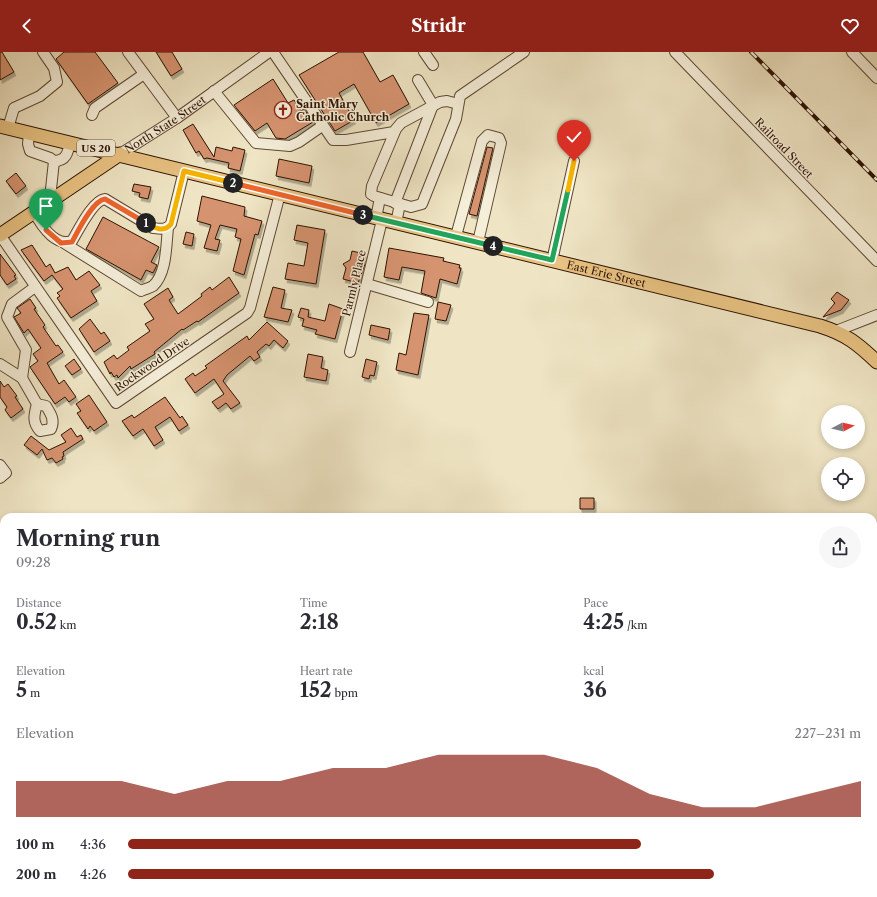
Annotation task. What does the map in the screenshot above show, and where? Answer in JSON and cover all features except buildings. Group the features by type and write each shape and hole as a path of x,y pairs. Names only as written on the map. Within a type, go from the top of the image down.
{"main road":[{"name":"East Erie Street","path":"4,127 120,154 379,219 456,236 836,331 854,341 877,362"},
{"name":"North State Street","path":"0,235 120,154"}],"street":[{"path":"4,127 14,108 40,96 57,82 54,68 43,52"},
{"path":"128,52 177,118"},
{"name":"North State Street","path":"120,154 177,118 269,52"},
{"path":"273,52 322,126 333,140 340,141 394,132"},
{"path":"424,52 433,65"},
{"path":"458,104 447,100 433,105 401,123 394,132 372,186 371,194 380,198 415,207 422,204 456,119 460,96 524,52"},
{"name":"Railroad Street","path":"675,52 877,261"},
{"path":"852,52 877,78"},
{"path":"92,115 95,108 144,74"},
{"path":"418,80 433,105"},
{"path":"214,91 253,142 259,144 272,144 280,147 290,146 299,142 322,126"},
{"path":"396,223 398,203 433,105"},
{"path":"30,133 28,144 30,151 50,158 54,164 51,188 54,198"},
{"path":"456,236 482,141 488,135 499,138 501,143 478,242"},
{"path":"54,164 66,156 70,142"},
{"path":"552,260 574,161"},
{"path":"34,212 46,230 61,243 141,290 152,286 158,279 165,254 168,228 171,224 184,171"},
{"name":"Rockwood Drive","path":"0,235 116,403 247,313 250,308 280,194"},
{"name":"Parmly Place","path":"350,352 379,219 380,198"},
{"path":"64,244 72,242 94,206 101,199 105,199 153,228 168,228"},
{"path":"366,284 428,302"},
{"path":"22,378 26,350 7,317 12,304 35,287"},
{"path":"836,331 877,315"},
{"path":"0,364 22,378 37,404"},
{"path":"0,465 6,473 0,478"}],"railway":[{"path":"751,52 877,180"}],"place":[{"name":"Saint Mary Catholic Church","path":"283,110"}],"route":[{"path":"46,230 61,243 64,244 72,242 97,201 101,199 105,199 153,228 168,228 171,224 184,171 552,260 574,161"}]}
